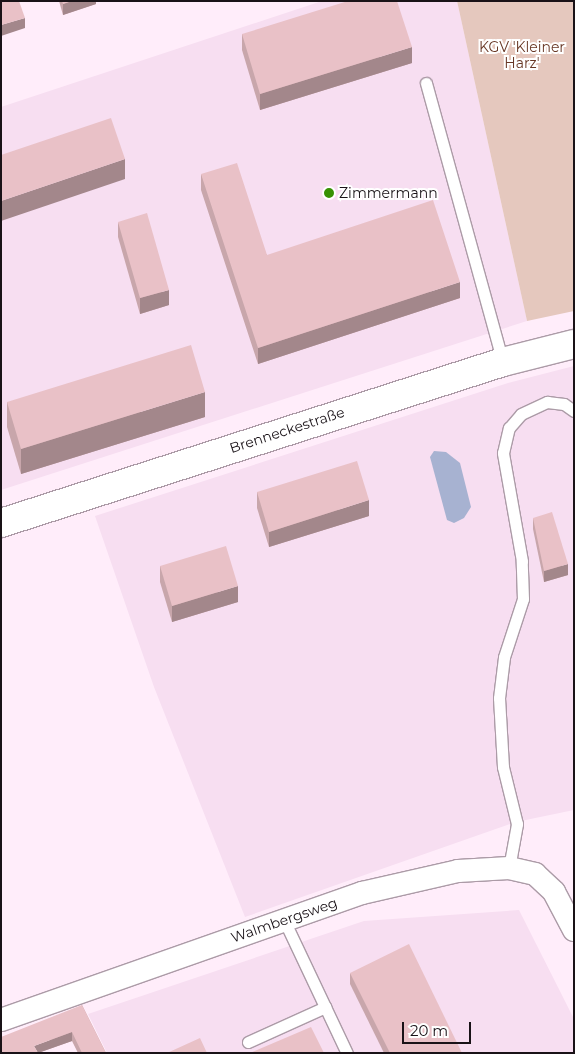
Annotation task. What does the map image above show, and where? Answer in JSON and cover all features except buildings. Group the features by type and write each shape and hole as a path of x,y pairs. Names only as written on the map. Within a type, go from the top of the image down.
{"main road":[{"name":"Brenneckestraße","path":"1,523 503,362 574,344"}],"street":[{"name":"Walmbergsweg","path":"1,1020 284,920 400,883 458,870 509,868 536,874 544,880 562,905 574,930"}],"lane":[{"path":"426,83 503,362"},
{"path":"509,868 517,824 503,767 499,698 504,657 523,599 522,561 503,453 508,428 521,414 547,402 564,404 574,411"},
{"path":"284,920 347,1053"},
{"path":"248,1042 326,1007"}],"shaded area":[{"path":"322,1 457,1 527,321 1,490 1,107"},
{"path":"574,366 574,810 516,822 245,917 154,687 95,516 508,383"},
{"path":"519,910 574,1019 574,1053 107,1053 88,1014 364,921"}],"green space":[{"name":"KGV 'Kleiner Harz'","path":"457,1 574,1 574,311 527,321"}],"water":[{"path":"434,451 446,452 460,463 471,507 464,518 454,523 447,520 430,457"}],"place":[{"name":"Zimmermann","path":"329,193"}]}
